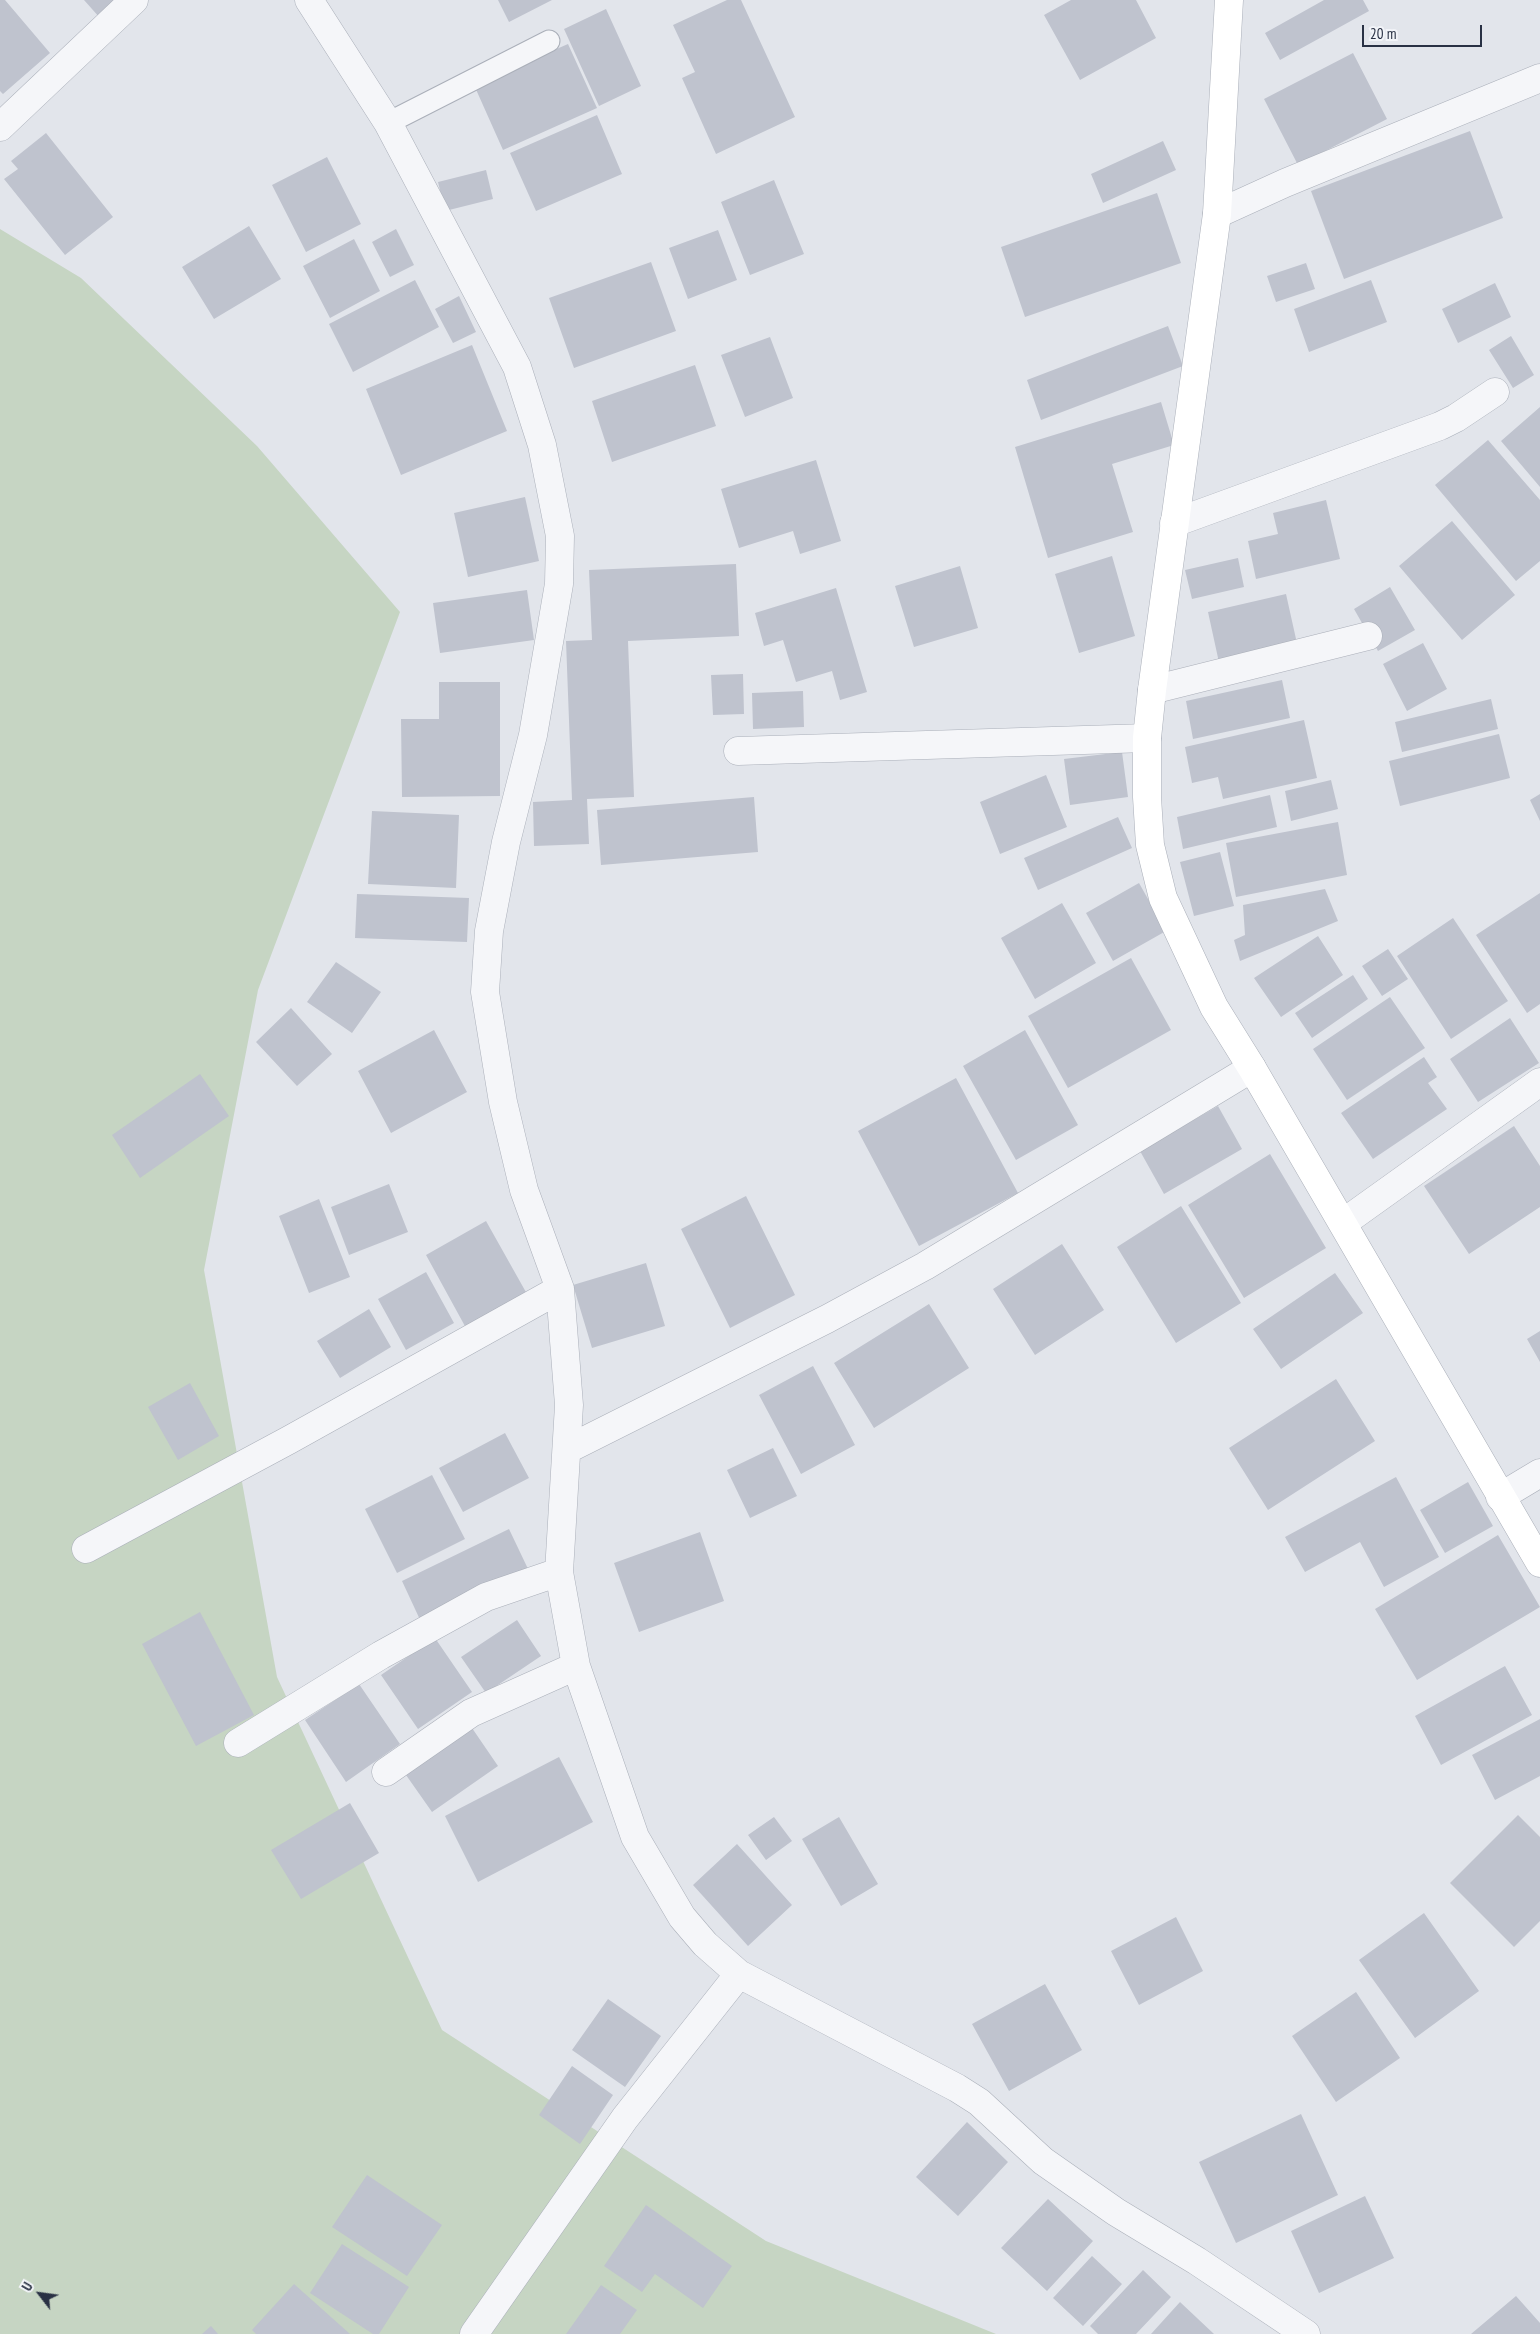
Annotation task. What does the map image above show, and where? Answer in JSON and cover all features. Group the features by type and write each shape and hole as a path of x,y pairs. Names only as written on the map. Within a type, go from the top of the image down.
{"street":[{"path":"0,127 134,0"},
{"path":"309,0 388,123 517,367 542,445 560,536 559,584 533,735 506,842 489,931 484,992 503,1102 524,1190 560,1289 569,1404 568,1449 559,1572 576,1666 635,1838 682,1917 705,1944 739,1974 957,2088 979,2102 1020,2142 1051,2167 1116,2212 1197,2261 1306,2334"},
{"path":"1229,0 1217,214 1174,523 1147,738 1150,845 1163,898 1214,1007 1343,1223 1500,1497 1540,1563"},
{"path":"1217,214 1284,184 1540,78"},
{"path":"1174,523 1440,426 1456,418 1495,392"},
{"path":"1152,690 1368,636"},
{"path":"738,751 1147,738"},
{"path":"568,1449 827,1319 925,1266 1252,1068"},
{"path":"1343,1223 1540,1082"},
{"path":"86,1549 298,1435 560,1289"},
{"path":"1500,1497 1540,1474"},
{"path":"238,1743 381,1655 486,1597 559,1572"},
{"path":"386,1772 471,1713 576,1666"},
{"path":"474,2334 625,2118 739,1974"}],"lane":[{"path":"388,123 549,40"}],"green space":[{"path":"0,229 81,278 257,446 400,612 258,990 204,1270 277,1677 442,2030 766,2241 996,2334 0,2334"}],"building":[{"path":"0,0 5,0 50,53 3,94 0,91"},
{"path":"84,0 120,0 100,18"},
{"path":"498,0 552,0 509,22"},
{"path":"727,0 741,0 795,117 716,154 682,78 695,72 673,25"},
{"path":"1071,0 1136,0 1156,38 1080,80 1044,15"},
{"path":"1324,0 1363,0 1369,11 1280,60 1265,33"},
{"path":"606,9 641,86 599,106 564,29"},
{"path":"568,44 597,108 503,150 474,85"},
{"path":"1353,53 1387,119 1298,165 1264,99"},
{"path":"597,115 622,174 536,211 510,153"},
{"path":"1470,131 1503,218 1344,279 1311,191"},
{"path":"46,133 113,217 65,255 4,179 18,169 11,161"},
{"path":"1163,141 1176,170 1103,203 1091,174"},
{"path":"327,157 361,224 306,252 272,185"},
{"path":"486,170 493,199 445,211 438,182"},
{"path":"774,180 804,254 750,275 721,202"},
{"path":"1157,193 1181,263 1025,317 1001,247"},
{"path":"249,226 281,279 214,319 182,267"},
{"path":"396,229 414,265 390,277 372,242"},
{"path":"718,230 737,280 688,299 669,248"},
{"path":"354,239 380,291 330,318 303,266"},
{"path":"651,262 676,331 574,368 549,298"},
{"path":"1306,263 1315,289 1276,302 1267,276"},
{"path":"415,280 439,327 353,372 329,324"},
{"path":"1371,280 1387,322 1309,352 1294,309"},
{"path":"1495,283 1511,317 1458,343 1442,309"},
{"path":"459,296 476,332 453,343 435,309"},
{"path":"1168,326 1183,366 1041,420 1027,380"},
{"path":"1511,336 1534,375 1513,388 1489,350"},
{"path":"770,337 793,398 745,417 721,355"},
{"path":"472,345 507,431 401,475 366,389"},
{"path":"695,365 716,426 612,462 592,401"},
{"path":"1161,402 1174,445 1112,464 1133,532 1048,558 1015,447"},
{"path":"1540,407 1540,487 1501,441"},
{"path":"1488,440 1540,500 1540,561 1516,581 1435,485"},
{"path":"816,460 841,541 800,554 793,531 739,548 721,489"},
{"path":"525,497 539,561 468,577 454,513"},
{"path":"1326,500 1340,559 1256,579 1248,541 1278,534 1273,513"},
{"path":"1452,521 1515,595 1462,640 1399,566"},
{"path":"1112,556 1135,636 1079,653 1055,574"},
{"path":"1238,558 1244,587 1192,599 1185,570"},
{"path":"736,564 739,636 628,641 634,797 587,799 589,844 534,846 533,802 572,800 566,641 592,640 589,570"},
{"path":"960,566 978,628 914,647 895,586"},
{"path":"1390,587 1415,630 1378,651 1354,609"},
{"path":"836,588 867,692 840,700 832,671 796,682 783,640 764,646 755,613"},
{"path":"527,590 534,640 440,653 433,603"},
{"path":"1286,594 1298,648 1220,667 1208,612"},
{"path":"1423,643 1447,689 1407,711 1383,664"},
{"path":"743,674 744,714 713,715 711,675"},
{"path":"1282,680 1290,718 1193,739 1186,701"},
{"path":"439,682 500,682 500,796 402,797 401,719 439,719"},
{"path":"803,691 804,727 753,729 752,693"},
{"path":"1491,699 1498,729 1402,752 1395,722"},
{"path":"1304,720 1317,778 1223,799 1218,777 1192,783 1185,747"},
{"path":"1499,734 1510,778 1400,806 1389,761"},
{"path":"1122,752 1128,797 1070,805 1064,759"},
{"path":"1046,775 1067,827 1000,854 980,802"},
{"path":"1331,780 1338,809 1291,821 1285,791"},
{"path":"1540,794 1540,821 1530,800"},
{"path":"1270,795 1277,827 1183,849 1177,817"},
{"path":"754,797 758,852 601,865 597,810"},
{"path":"372,811 459,815 456,888 368,884"},
{"path":"1118,817 1132,848 1038,890 1024,858"},
{"path":"1338,822 1347,875 1236,897 1226,843"},
{"path":"1220,852 1234,906 1194,916 1180,862"},
{"path":"1139,883 1166,931 1113,961 1086,913"},
{"path":"1325,889 1338,921 1240,961 1234,940 1245,935 1243,905"},
{"path":"1540,893 1540,1004 1527,1013 1476,935"},
{"path":"357,894 469,898 467,942 355,938"},
{"path":"1062,903 1096,963 1035,999 1001,938"},
{"path":"1453,918 1508,1001 1451,1039 1397,956"},
{"path":"1318,936 1343,975 1281,1017 1254,978"},
{"path":"1388,949 1408,979 1382,996 1362,966"},
{"path":"1131,958 1171,1030 1068,1088 1028,1016"},
{"path":"336,962 381,992 352,1033 307,1002"},
{"path":"1353,975 1368,999 1312,1038 1295,1013"},
{"path":"1390,997 1425,1048 1347,1100 1313,1049"},
{"path":"291,1008 332,1054 297,1086 256,1042"},
{"path":"1510,1018 1539,1063 1478,1102 1450,1059"},
{"path":"434,1030 467,1092 391,1133 358,1071"},
{"path":"1025,1030 1078,1125 1016,1160 963,1066"},
{"path":"1424,1057 1437,1077 1428,1083 1447,1109 1373,1159 1341,1113"},
{"path":"200,1074 229,1116 140,1178 112,1135"},
{"path":"956,1078 1018,1193 919,1246 858,1131"},
{"path":"1218,1106 1242,1149 1164,1194 1140,1151"},
{"path":"1514,1126 1540,1166 1540,1207 1469,1254 1424,1186"},
{"path":"1270,1154 1326,1248 1244,1298 1188,1205"},
{"path":"389,1184 408,1232 349,1255 331,1207"},
{"path":"746,1196 795,1295 730,1328 681,1229"},
{"path":"319,1199 350,1277 309,1293 279,1216"},
{"path":"1181,1206 1241,1303 1176,1343 1117,1247"},
{"path":"486,1221 527,1294 466,1328 426,1255"},
{"path":"1062,1244 1104,1310 1035,1355 993,1289"},
{"path":"646,1263 665,1326 592,1348 573,1285"},
{"path":"426,1272 454,1323 406,1350 378,1299"},
{"path":"1335,1273 1363,1313 1281,1369 1253,1329"},
{"path":"929,1304 969,1368 874,1428 834,1363"},
{"path":"369,1309 391,1347 340,1378 317,1341"},
{"path":"1540,1331 1540,1362 1527,1339"},
{"path":"813,1366 855,1445 801,1474 759,1395"},
{"path":"1336,1379 1375,1441 1268,1510 1229,1448"},
{"path":"190,1383 219,1436 178,1460 148,1407"},
{"path":"505,1433 529,1478 463,1512 439,1468"},
{"path":"773,1448 797,1496 750,1518 727,1470"},
{"path":"432,1475 465,1539 397,1573 365,1509"},
{"path":"1396,1477 1439,1557 1384,1587 1360,1542 1305,1572 1285,1537"},
{"path":"1468,1482 1493,1526 1445,1553 1420,1510"},
{"path":"509,1529 529,1571 422,1624 402,1581"},
{"path":"700,1532 724,1601 639,1632 614,1563"},
{"path":"1498,1535 1540,1607 1417,1680 1375,1609"},
{"path":"200,1612 254,1715 196,1746 142,1644"},
{"path":"517,1620 541,1656 486,1693 461,1657"},
{"path":"435,1638 472,1692 418,1729 381,1675"},
{"path":"1505,1666 1532,1715 1441,1765 1415,1716"},
{"path":"359,1684 400,1744 346,1782 305,1720"},
{"path":"1540,1719 1540,1776 1495,1800 1472,1755"},
{"path":"472,1728 498,1766 432,1812 406,1775"},
{"path":"559,1757 593,1822 478,1882 445,1816"},
{"path":"350,1803 379,1853 301,1899 271,1850"},
{"path":"1518,1815 1540,1837 1540,1921 1514,1947 1450,1883"},
{"path":"774,1817 792,1841 766,1860 748,1835"},
{"path":"839,1817 878,1884 841,1906 802,1839"},
{"path":"737,1844 792,1905 748,1946 693,1885"},
{"path":"1424,1913 1479,1991 1415,2038 1359,1960"},
{"path":"1176,1917 1203,1971 1139,2005 1111,1951"},
{"path":"1045,1984 1082,2050 1009,2091 972,2024"},
{"path":"1356,1992 1400,2058 1336,2102 1292,2036"},
{"path":"608,1999 661,2036 625,2087 572,2050"},
{"path":"572,2066 613,2095 580,2144 539,2115"},
{"path":"1301,2114 1338,2195 1236,2243 1199,2162"},
{"path":"967,2122 1008,2162 958,2216 916,2177"},
{"path":"367,2175 442,2225 407,2276 332,2227"},
{"path":"1365,2196 1394,2258 1319,2293 1291,2231"},
{"path":"1048,2199 1093,2241 1047,2291 1001,2248"},
{"path":"646,2205 732,2266 703,2308 655,2274 642,2292 604,2266"},
{"path":"342,2244 409,2287 379,2334 373,2334 310,2293"},
{"path":"1092,2256 1122,2284 1083,2326 1053,2298"},
{"path":"1143,2270 1171,2297 1136,2334 1098,2334 1090,2326"},
{"path":"294,2284 350,2334 256,2334 252,2330"},
{"path":"601,2285 637,2310 620,2334 566,2334"},
{"path":"1516,2296 1540,2323 1540,2334 1471,2334"},
{"path":"1180,2302 1214,2334 1151,2334"},
{"path":"211,2326 218,2334 202,2334"}]}
